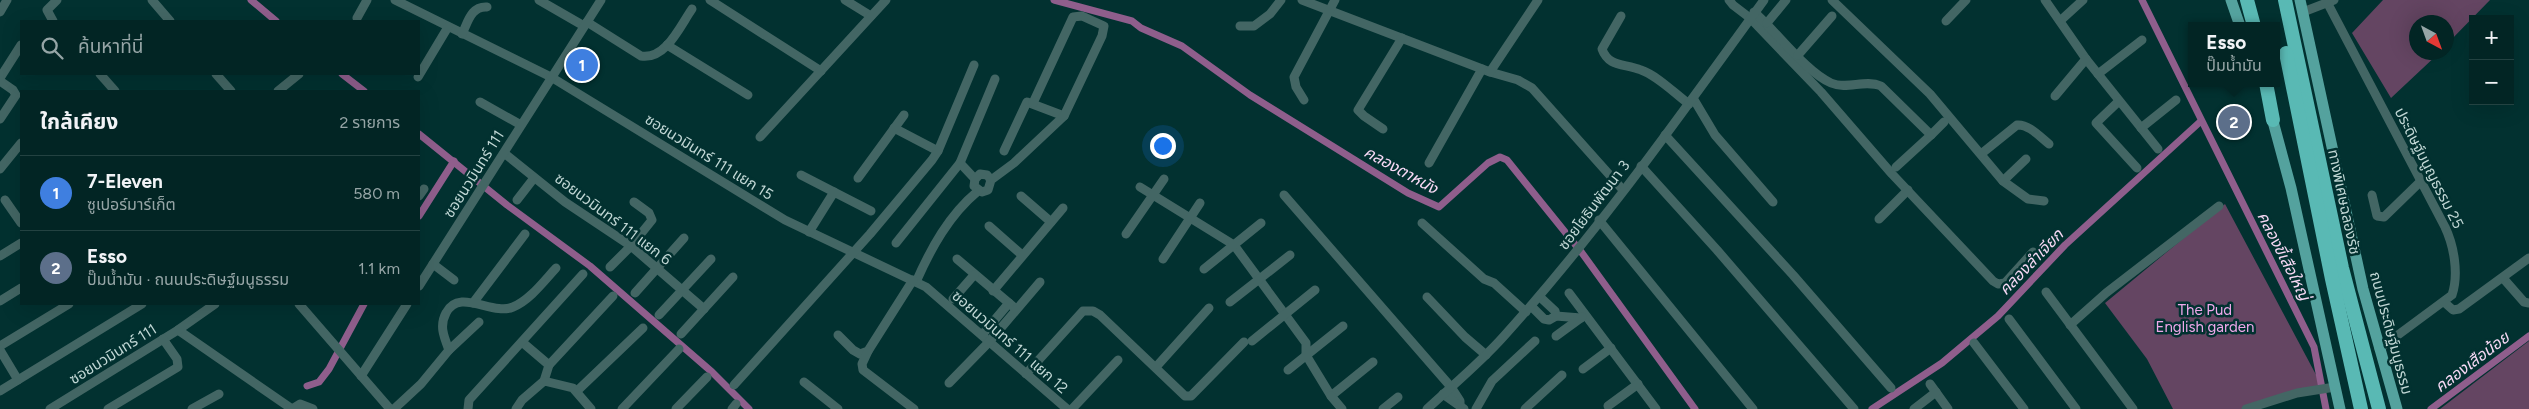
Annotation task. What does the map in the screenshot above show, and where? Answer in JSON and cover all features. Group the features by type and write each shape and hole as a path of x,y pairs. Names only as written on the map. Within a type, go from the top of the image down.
{"highway":[{"path":"2247,0 2253,22"},
{"name":"ทางพิเศษฉลองรัช","path":"2275,0 2279,22"},
{"name":"ทางพิเศษฉลองรัช","path":"2285,0 2346,286 2378,409"},
{"name":"ทางพิเศษฉลองรัช","path":"2280,24 2332,279 2361,409"},
{"path":"2267,87 2274,120"}],"main road":[{"path":"2231,0 2239,22"},
{"name":"ถนนประดิษฐ์มนูธรรม","path":"2301,6 2355,256 2397,409"},
{"path":"2262,87 2274,120 2291,188 2327,388 2340,409"}],"street":[{"path":"52,20 47,14 47,10 57,0"},
{"path":"152,0 169,20"},
{"path":"357,18 367,0"},
{"name":"ซอยนวมินทร์ 111 แยก 15","path":"394,0 552,77 765,209 852,254 914,281 936,295"},
{"path":"539,0 641,56 654,55 667,45 692,9"},
{"path":"552,77 601,0"},
{"path":"710,0 821,71"},
{"path":"845,0 871,16"},
{"path":"760,137 886,0"},
{"path":"1240,26 1248,28 1254,26 1270,14 1281,0"},
{"path":"1302,0 1486,71 1518,80 1532,88 1623,190"},
{"path":"1304,100 1294,83 1294,77 1335,0"},
{"path":"1429,163 1486,71 1538,0"},
{"path":"1729,0 1756,10 1821,92 1908,190 1998,284 2005,283 2033,252"},
{"path":"1734,0 1756,10 1771,22 1808,67 1830,83 1837,86 1875,84 1881,86 1931,135"},
{"path":"1771,22 1786,0"},
{"path":"1832,0 1924,88 2003,181 2028,199 2044,202"},
{"path":"1946,21 1966,0"},
{"path":"2045,0 2086,59 2158,149"},
{"path":"2060,21 2083,0"},
{"path":"0,12 5,1"},
{"path":"2301,6 2331,2"},
{"name":"ประดิษฐ์มนูญธรรม 25","path":"2331,2 2420,182 2450,236 2452,248 2456,285 2452,296 2379,349"},
{"path":"462,34 474,9 487,7"},
{"name":"ซอยโยธินพัฒนา 3","path":"1427,409 1486,355 1540,296 1583,243 1691,101 1756,10"},
{"path":"914,409 863,370 862,364 868,351 914,281 932,246 958,210 978,191 988,190 991,180 1014,163 1064,116 1102,36 1104,26 1082,16 1073,17 1033,103"},
{"path":"1621,16 1602,49 1604,56 1610,62 1645,71 1691,101 1715,135 1773,202"},
{"path":"1798,55 1832,16"},
{"path":"420,74 448,27"},
{"path":"1383,129 1358,112 1358,110 1402,38"},
{"path":"2098,74 2142,40"},
{"path":"667,45 748,95"},
{"path":"0,119 16,95 0,79 20,47"},
{"path":"2055,96 2086,59"},
{"path":"734,384 852,254 938,151 974,65"},
{"path":"101,75 114,90"},
{"path":"217,75 230,90"},
{"path":"279,90 298,75"},
{"name":"ซอยนวมินทร์ 111","path":"420,284 552,77"},
{"path":"896,243 960,163 995,79"},
{"path":"2141,128 2176,100"},
{"path":"2119,101 2096,123 2137,168"},
{"path":"480,102 521,125"},
{"path":"1004,151 1027,102 1064,116"},
{"path":"858,178 904,115"},
{"path":"1896,167 1944,122"},
{"path":"1980,154 2017,125 2029,128 2048,144"},
{"path":"894,128 938,151"},
{"path":"1665,135 1793,275 1891,388"},
{"path":"0,169 20,144"},
{"name":"ซอยนวมินทร์ 111 แยก 6","path":"504,153 584,215 631,246 704,309"},
{"path":"2003,181 2026,159"},
{"path":"960,163 974,179 974,186 978,191"},
{"path":"1641,166 1717,250 1854,409"},
{"path":"974,179 984,174 991,180"},
{"path":"801,175 871,211"},
{"path":"517,200 534,178"},
{"path":"1126,234 1164,178"},
{"path":"2372,195 2377,216 2384,217 2420,182"},
{"path":"1140,186 1234,245 1306,343 1306,355 1331,396 1342,409"},
{"path":"1879,219 1908,190"},
{"path":"809,232 834,192"},
{"path":"1284,195 1451,387 1462,407"},
{"path":"1021,196 1051,222"},
{"path":"5,200 20,222"},
{"path":"610,267 631,246 652,220 649,214 634,202"},
{"path":"1163,259 1200,203"},
{"path":"2070,325 2106,293 2219,206"},
{"path":"993,291 1063,208"},
{"path":"1600,220 1753,409"},
{"path":"1204,269 1261,223"},
{"path":"1422,223 1478,273 1544,319 1549,320 1556,316 1583,316"},
{"path":"989,226 1022,255"},
{"path":"473,303 525,234"},
{"path":"635,293 684,238"},
{"path":"0,256 20,244"},
{"path":"1230,302 1290,255"},
{"path":"2444,302 2453,310 2459,309 2529,258"},
{"path":"659,315 711,259"},
{"path":"957,259 1012,306"},
{"path":"433,264 454,280"},
{"path":"449,350 442,326 448,308 460,301 499,309 514,307 532,293 556,268"},
{"path":"468,409 468,400 583,274"},
{"path":"953,299 974,275"},
{"path":"681,334 733,277"},
{"path":"2502,278 2524,302 2529,303"},
{"path":"982,335 1040,282"},
{"path":"0,301 20,289"},
{"path":"1026,374 1078,316 1083,311 1089,310 1100,316 1156,368 1178,392 1191,396 1248,341 1286,314 1315,290"},
{"path":"2046,292 2133,409"},
{"path":"1569,293 1583,316 1611,348 1656,409"},
{"name":"ซอยนวมินทร์ 111 แยก 12","path":"936,295 1066,409"},
{"path":"516,409 522,400 544,382 549,365 613,296"},
{"path":"1540,296 1555,311 1556,316"},
{"path":"1427,297 1486,355"},
{"path":"18,380 0,348 67,305"},
{"path":"0,391 140,305"},
{"name":"ซอยนวมินทร์ 111","path":"50,409 178,330 214,305"},
{"path":"302,305 361,376 392,409 421,384 449,350 479,322"},
{"path":"361,376 407,305"},
{"path":"949,383 989,342 1012,306"},
{"path":"1156,368 1209,308"},
{"path":"1556,336 1583,316"},
{"path":"2009,319 2076,409"},
{"path":"1288,370 1343,326"},
{"path":"577,391 642,328"},
{"path":"178,330 292,409 304,404 313,409"},
{"path":"838,335 852,350 860,354 868,351"},
{"path":"108,409 178,367 177,359 163,339"},
{"path":"1476,409 1492,381 1535,340"},
{"path":"522,342 549,365"},
{"path":"1974,343 2024,409"},
{"path":"1583,369 1611,348"},
{"path":"622,409 679,350"},
{"path":"1072,409 1118,360"},
{"path":"1331,396 1373,362"},
{"path":"1525,409 1562,375"},
{"path":"676,409 707,377"},
{"path":"544,382 564,385 577,391 591,409"},
{"path":"804,382 838,409"},
{"path":"1608,406 1638,384"},
{"path":"1930,384 1948,409"},
{"path":"2246,409 2273,400 2327,388"},
{"path":"1914,409 1936,392"},
{"path":"196,408 219,394"},
{"path":"1443,394 1456,405 1462,407"},
{"path":"1383,409 1398,397"}],"green space":[{"path":"2383,0 2490,0 2475,15 2469,15 2469,21 2454,37 2454,15 2409,15 2409,60 2432,60 2391,98 2352,33"},
{"name":"The Pud English garden","path":"2225,204 2322,386 2246,409 2173,409 2147,359 2105,303"},
{"path":"2529,341 2529,409 2440,409"}],"waterway":[{"path":"251,0 275,20"},
{"name":"คลองตาหนัง","path":"1054,0 1132,21 1141,28 1182,46 1250,95 1408,193 1439,207 1488,163 1500,157 1507,160 1582,253 1695,409"},
{"name":"คลองขี้เสือใหญ่","path":"2142,0 2314,347 2326,409"},
{"path":"343,75 363,90"},
{"name":"คลองลำเจียก","path":"1872,409 1942,363 1998,316 2065,245 2201,121"},
{"path":"420,135 507,205 590,266 712,372 749,409"},
{"path":"420,214 454,161"},
{"path":"307,386 319,382 329,369 363,305"},
{"name":"คลองเสือน้อย","path":"2431,409 2529,336"}],"place":[{"name":"7-Eleven","path":"582,65"},
{"name":"Esso","path":"2234,122"}]}
